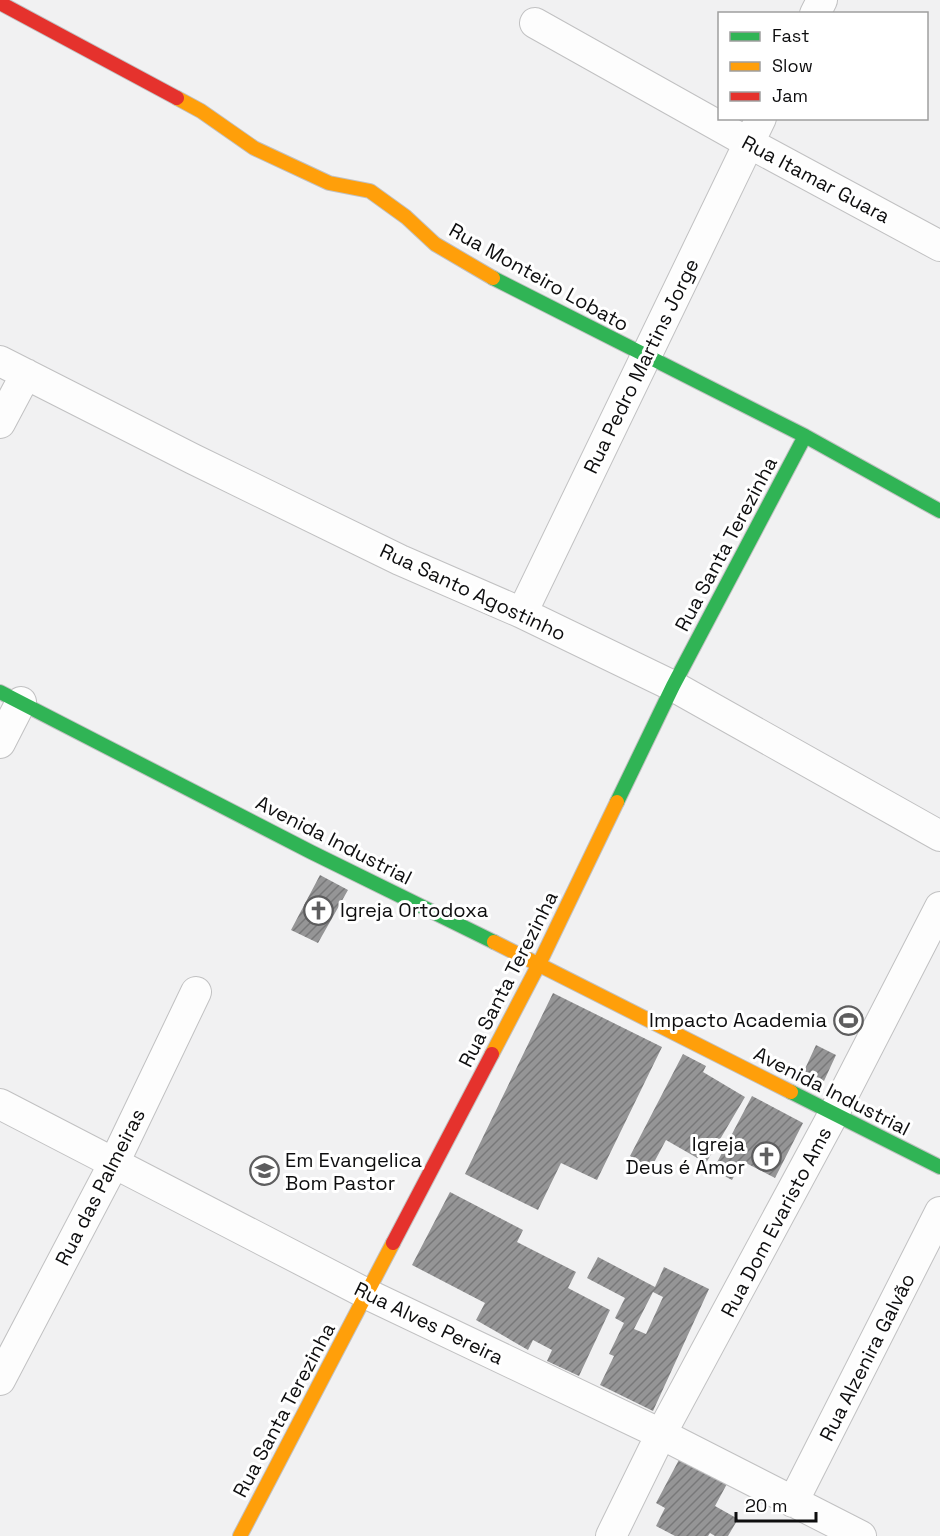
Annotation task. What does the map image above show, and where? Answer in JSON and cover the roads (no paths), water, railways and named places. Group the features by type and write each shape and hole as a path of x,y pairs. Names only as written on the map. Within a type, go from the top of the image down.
{"street":[{"name":"Rua Monteiro Lobato","path":"0,3 201,111 254,148 329,183 370,191 406,217 435,244 473,267 645,357 805,436 940,511"},
{"name":"Rua Itamar Guara","path":"535,23 718,112"},
{"name":"Rua Itamar Guara","path":"734,120 755,130 940,246"},
{"name":"Rua Pedro Martins Jorge","path":"522,613 755,130"},
{"name":"Rua Santo Agostinho","path":"13,367 265,495 400,560 522,613 673,686 940,836"},
{"path":"0,423 13,367"},
{"name":"Rua Santa Terezinha","path":"240,1536 539,964 673,686 805,436"},
{"path":"0,743 10,697"},
{"name":"Avenida Industrial","path":"10,697 311,852 539,964 940,1167"},
{"name":"Rua Dom Evaristo Ams","path":"611,1536 661,1434 834,1113 940,907"},
{"name":"Rua das Palmeiras","path":"0,1380 114,1163 196,992"},
{"name":"Rua Alves Pereira","path":"0,1104 367,1294 661,1434 861,1536"},
{"name":"Rua Alzenira Galvão","path":"794,1502 940,1212"}],"place":[{"name":"Igreja Ortodoxa","path":"319,910"},
{"name":"Impacto Academia","path":"848,1020"},
{"name":"Igreja Deus é Amor","path":"766,1156"},
{"name":"Em Evangelica Bom Pastor","path":"264,1171"}]}
